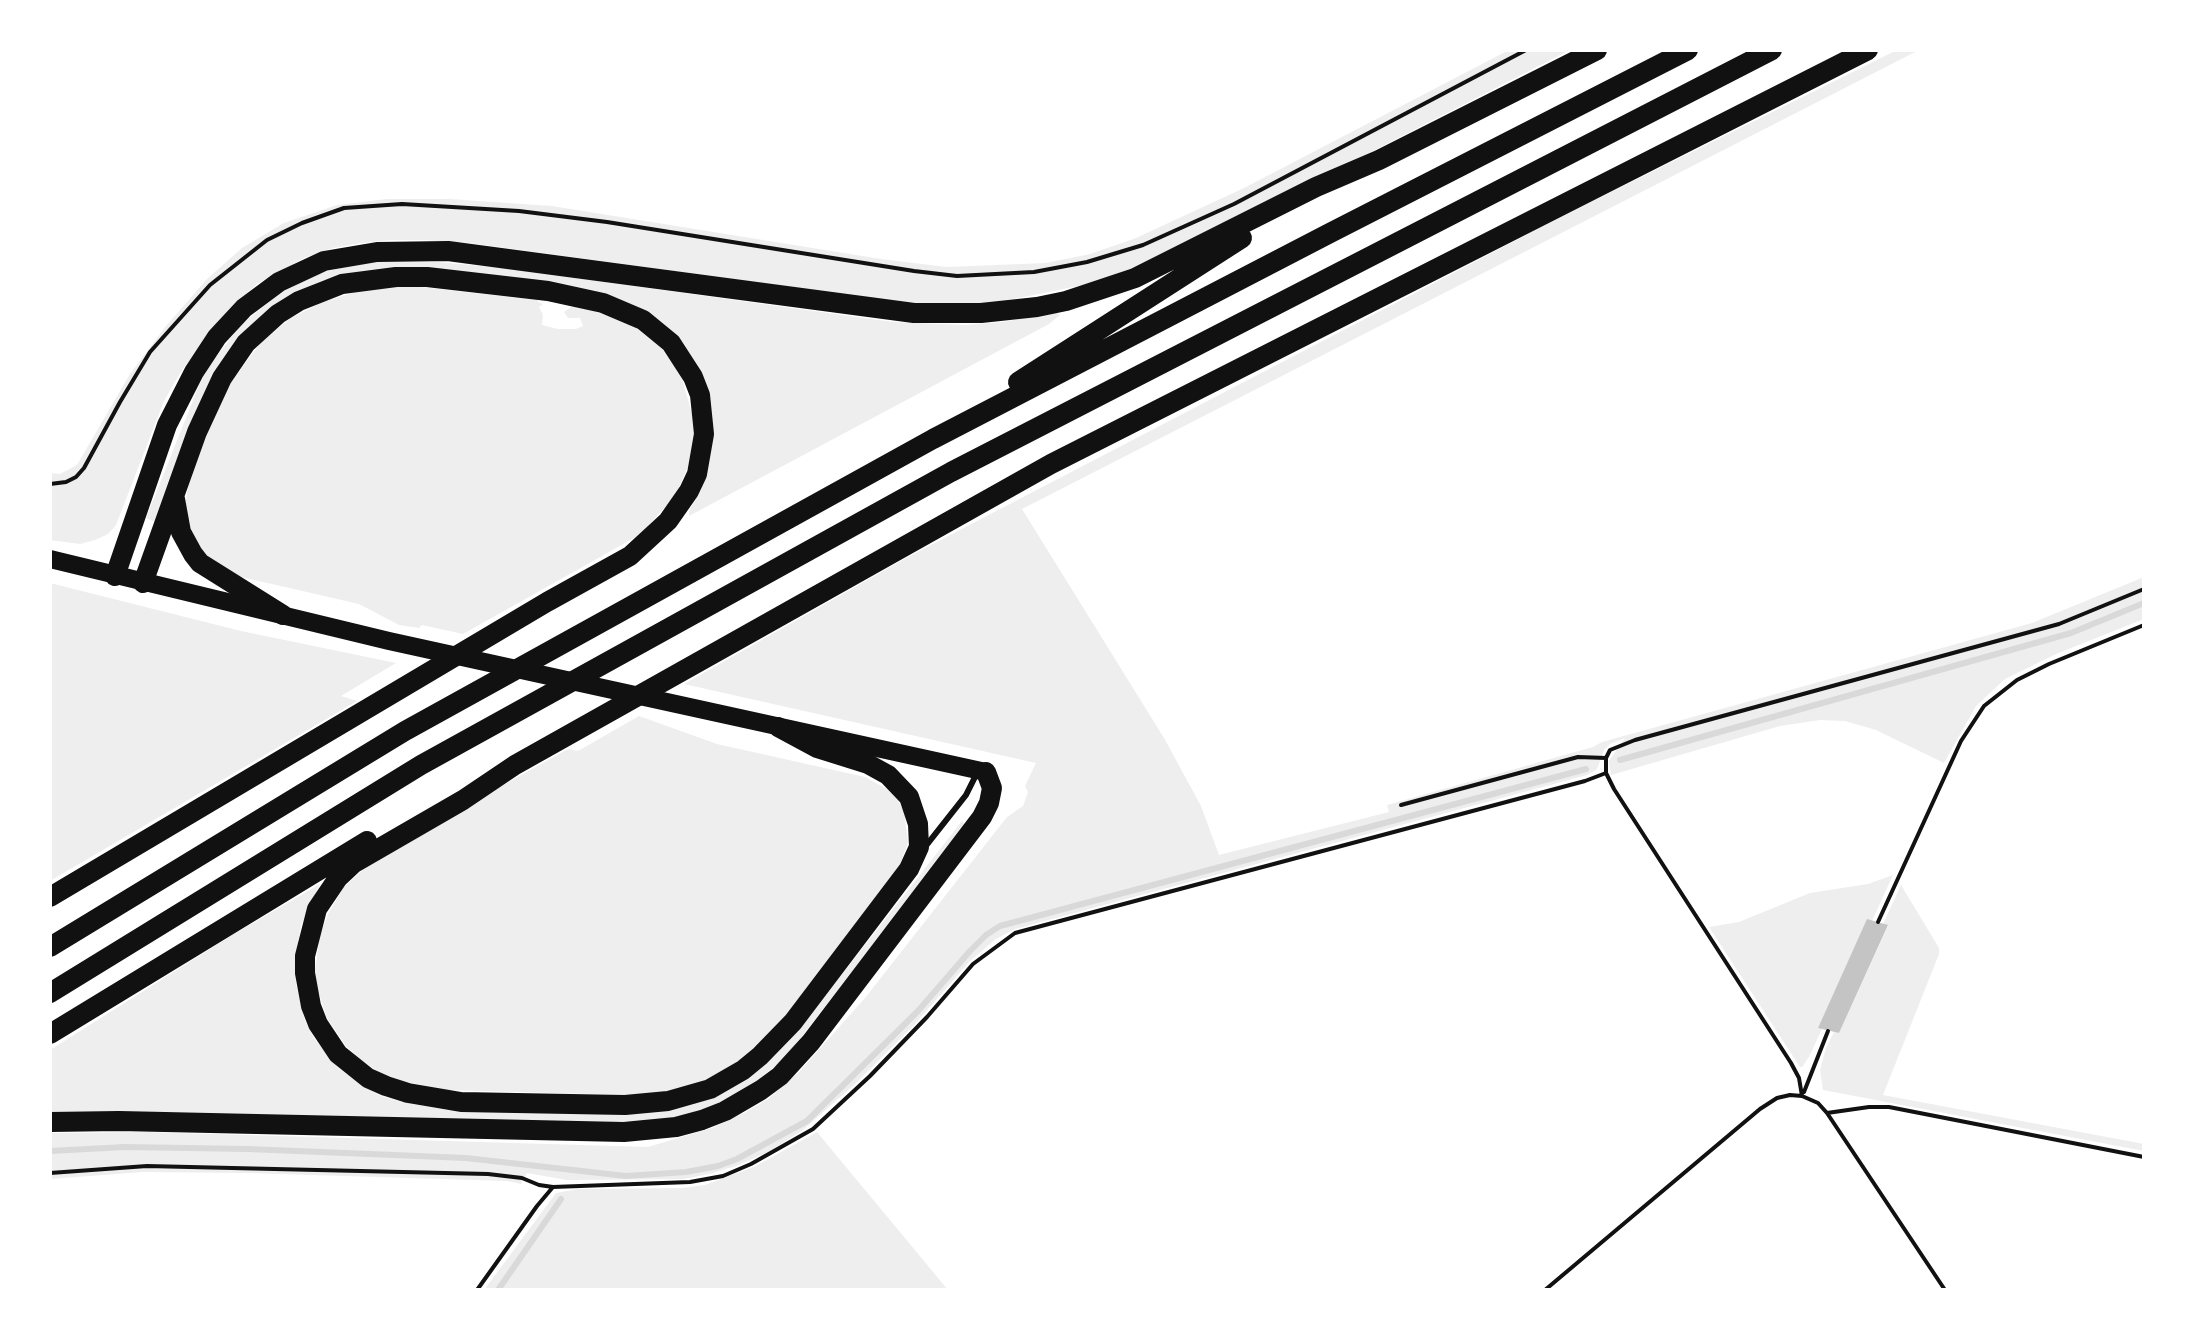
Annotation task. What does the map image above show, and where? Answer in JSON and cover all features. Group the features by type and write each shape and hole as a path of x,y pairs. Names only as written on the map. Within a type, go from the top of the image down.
{"highway":[{"path":"115,576 167,425 209,349 230,322 262,294 324,261 377,252 448,252 914,312 981,313 1066,301 1134,278 1598,50"},
{"path":"50,946 404,732 933,439 1688,50"},
{"path":"50,993 421,765 951,472 1772,50"},
{"path":"778,727 817,748 868,764 888,775 909,797 920,838 916,857 898,884 792,1022 743,1070 710,1089 668,1101 461,1102 408,1094 386,1086 368,1078 338,1054 311,1006 305,956 317,909 338,878 354,863 515,765 1051,464 1868,50"},
{"path":"933,439 1238,240 1380,160"},
{"path":"50,897 630,556 668,521 690,490 702,452 704,418 700,395 682,358 657,330 625,311 579,296 428,277 342,284 298,301 278,314 246,343 222,378 143,583"},
{"path":"174,497 180,532 200,562 283,616"},
{"path":"50,1034 345,853 458,790 515,765"},
{"path":"50,1122 624,1132 702,1120 761,1090 811,1042 982,817 992,788 982,771"}],"main road":[{"path":"50,559 389,641 982,771"}],"lane":[{"path":"916,857 982,771"}],"path":[{"path":"50,484 66,482 84,468 150,352 210,285 267,240 344,208 402,204 519,211 957,276 1034,272 1143,246 1234,204 1526,50"},
{"path":"1802,1096 1800,1078 1791,1063 1620,800 1606,773 1610,750 2059,624 2144,589"},
{"path":"1878,922 1961,741 1984,706 2017,680 2048,664 2144,625"},
{"path":"1400,805 1578,757 1606,758"},
{"path":"50,1174 147,1166 488,1174 554,1187 690,1182 723,1176 813,1129 927,1017 972,964 1015,933 1606,773"},
{"path":"1802,1096 1828,1031"},
{"path":"1545,1290 1760,1109 1777,1098 1802,1096 1827,1113 1945,1290"},
{"path":"1827,1113 1889,1107 2144,1157"},
{"path":"477,1290 554,1187"}],"shaded area":[{"path":"1509,50 1570,50 1240,219 1136,267 1088,284 1019,298 926,304 469,243 391,240 333,248 304,258 257,284 229,309 182,370 164,401 116,525 108,534 80,544 50,540 50,473 60,474 77,465 130,374 166,326 207,279 242,248 284,223 337,205 387,199 450,199 552,206 947,267 1046,263 1090,254 1136,238 1244,188"},
{"path":"1897,50 1919,50 1022,509 1164,738 1201,806 1219,855 1389,812 1387,805 2032,623 2144,577 2144,619 2005,679 1976,706 1944,763 1876,730 1845,721 1820,720 1780,726 1611,775 1609,761 1625,738 1610,744 1597,769 1587,775 1015,929 970,961 915,1024 803,1130 768,1152 709,1174 683,1179 567,1180 527,1173 521,1184 247,1173 143,1172 50,1179 50,1133 146,1132 648,1147 712,1128 768,1099 799,1072 865,998 1007,817 1023,806 1028,792 1025,786 1036,763 684,684 908,557 1557,219"},
{"path":"415,260 503,268 893,322 965,325 1056,312 1060,315 689,516 709,464 713,434 708,395 691,356 560,284 442,269 362,271 321,281 301,291 225,356 190,425 155,522 146,518 200,383 241,325 277,295 319,273 363,263"},
{"path":"411,286 538,300 543,304 539,307 542,325 558,329 583,326 580,318 568,318 564,312 574,305 634,326 662,349 673,364 682,379 692,414 694,433 688,467 675,496 647,527 463,634 422,625 399,625 359,604 237,576 201,549 189,528 185,505 209,427 230,384 261,342 291,318 323,302 365,289"},
{"path":"50,583 241,631 396,663 341,696 357,701 50,881"},
{"path":"639,716 717,744 865,777 887,789 904,812 908,842 900,865 779,1024 735,1064 700,1083 663,1092 627,1095 447,1090 397,1080 362,1061 327,1018 315,970 320,934 344,887 367,866 426,828 568,749 578,751"},
{"path":"962,821 962,830 785,1058 743,1092 706,1109 668,1119 615,1122 50,1112 50,1050 320,884 301,925 296,984 305,1021 314,1038 337,1067 363,1086 398,1101 446,1110 618,1113 686,1106 822,1000"},
{"path":"1893,875 1872,921 1867,920 1818,1028 1822,1029 1800,1067 1709,927 1739,922 1810,893 1868,884"},
{"path":"1901,885 1939,954 1883,1095 2144,1144 2144,1151 1823,1090 1820,1070 1826,1048 1834,1032 1839,1033 1888,926 1883,924"},
{"path":"817,1132 948,1290 484,1290 556,1193 705,1185 756,1166"}],"building":[{"path":"1867,919 1888,925 1839,1033 1818,1028"}],"waterway":[{"path":"1620,760 2071,633 2144,603"},
{"path":"50,1151 125,1147 248,1149 466,1158 626,1176 718,1166 807,1121 918,1011 970,951 1000,926 1586,769"},
{"path":"498,1290 561,1199"}]}
